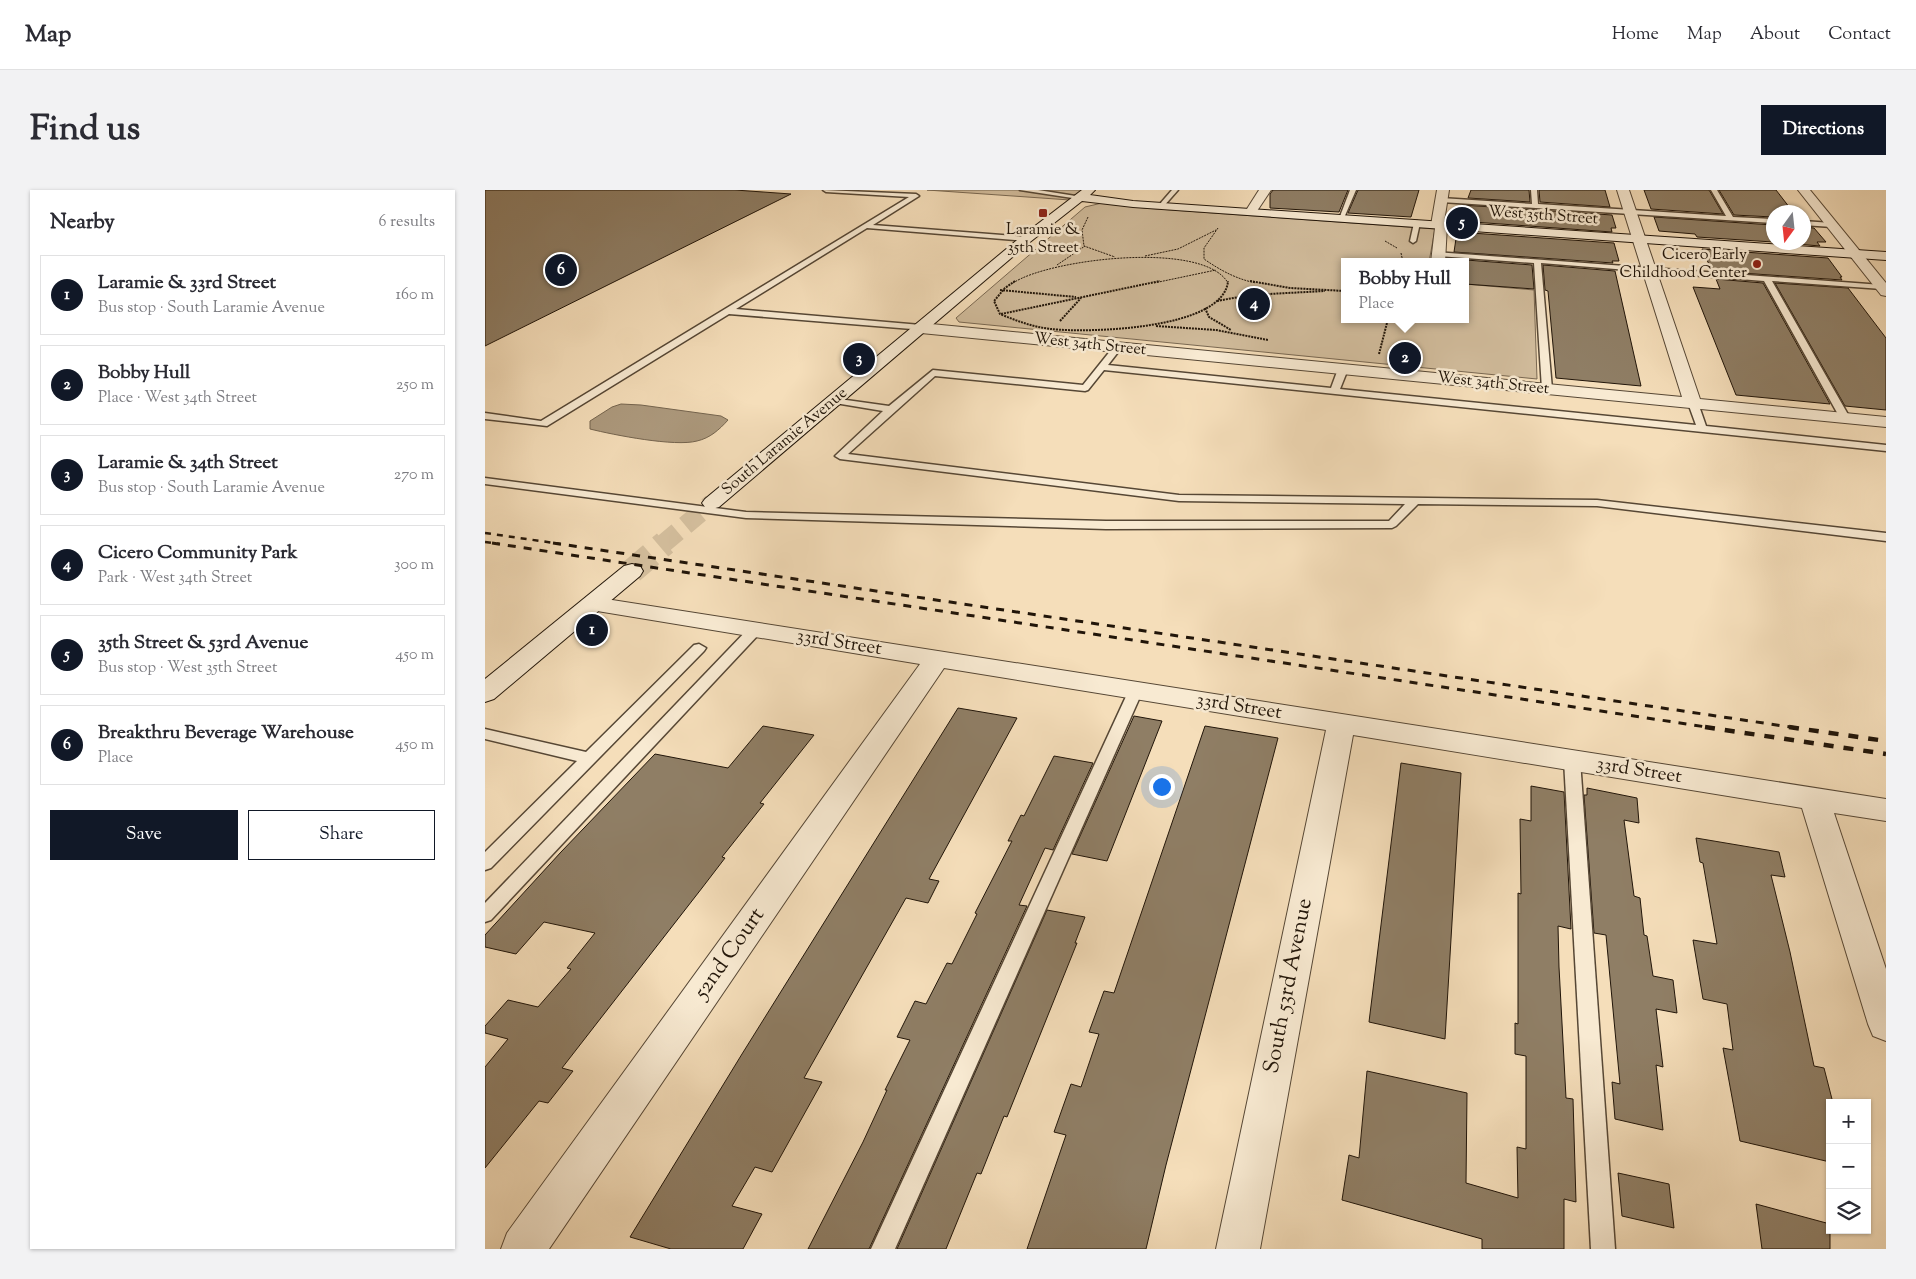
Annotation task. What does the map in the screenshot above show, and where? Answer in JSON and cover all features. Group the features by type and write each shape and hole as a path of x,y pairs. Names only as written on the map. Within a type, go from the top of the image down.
{"street":[{"path":"1251,212 1265,190"},
{"path":"1623,190 1693,403"},
{"path":"1804,190 1884,289"},
{"name":"West 35th Street","path":"1084,193 1161,206 1886,256"},
{"name":"South Laramie Avenue","path":"712,503 1026,239 1084,193"},
{"path":"1438,258 1442,195"},
{"name":"West 34th Street","path":"921,328 1886,422"},
{"path":"485,693 632,571"},
{"name":"33rd Street","path":"593,604 1886,810"},
{"name":"52nd Court","path":"523,1249 937,659"},
{"name":"South 53rd Avenue","path":"1237,1249 1341,723"},
{"path":"1815,798 1886,1024"}],"lane":[{"path":"485,416 543,424 916,196 826,190"},
{"path":"1023,190 1084,193"},
{"path":"1161,206 1175,190"},
{"path":"1341,218 1353,190"},
{"path":"1534,190 1535,206"},
{"path":"1714,190 1731,219"},
{"path":"1442,195 1535,206 1766,222"},
{"path":"1413,241 1417,224"},
{"path":"1811,224 1832,225"},
{"path":"866,226 1026,239"},
{"path":"1469,259 1537,261 1884,289"},
{"path":"1537,261 1547,389"},
{"path":"1767,279 1845,418"},
{"path":"727,310 921,328"},
{"path":"1118,347 1085,388 933,373 841,456 1179,498 1597,503 1886,537"},
{"path":"1102,367 1886,448"},
{"path":"1334,391 1343,369"},
{"path":"835,400 891,409"},
{"path":"1693,403 1702,429"},
{"path":"485,481 746,515 1105,525 1392,524 1415,501"},
{"path":"485,914 755,630"},
{"path":"485,863 699,648"},
{"path":"883,1249 1136,690"},
{"path":"485,734 589,758"},
{"path":"1572,760 1603,1249"}],"path":[{"path":"1085,246 1082,230 1090,215"},
{"path":"1222,224 1203,248 1204,259 1217,270 1228,282 1225,294 1205,308 1166,322 1125,329 1052,330 1022,324 1000,314 994,301 1000,290 1018,279 1071,263 1121,258 1195,262 1217,270 1241,279 1272,285 1341,291"},
{"path":"1134,258 1178,249 1217,230"},
{"path":"1085,246 1102,254 1121,258"},
{"path":"1055,267 1085,246"},
{"path":"992,316 1217,270"},
{"path":"994,290 1082,297"},
{"path":"1216,302 1258,294 1335,290"},
{"path":"1047,335 1082,297"},
{"path":"1205,308 1209,317 1219,325 1236,332"},
{"path":"1378,358 1387,323"}],"shaded area":[{"path":"927,190 1082,190 1070,200"},
{"path":"1102,203 1144,208 1435,229 1430,258 1341,258 1341,323 1469,323 1469,284 1534,290 1537,379 959,322 956,318 1085,207"},
{"path":"621,404 721,416 728,420 710,436 702,440 687,442 644,440 590,429 590,421 612,407"}],"building":[{"path":"485,190 735,190 791,194 485,346"},
{"path":"1273,190 1348,190 1339,212 1270,208 1270,194"},
{"path":"1358,190 1419,190 1411,217 1348,213"},
{"path":"1471,190 1529,190 1530,202 1468,198"},
{"path":"1539,190 1605,190 1610,207 1540,202"},
{"path":"1644,190 1709,190 1723,214 1651,209"},
{"path":"1719,190 1776,190 1788,205 1766,205 1766,217 1734,215"},
{"path":"1462,205 1612,215 1616,228 1611,228 1612,232 1459,221"},
{"path":"1654,217 1766,225 1766,242 1697,237 1695,234 1659,231"},
{"path":"1811,228 1814,228 1826,242 1817,242 1820,246 1811,245"},
{"path":"1457,232 1614,243 1619,261 1612,261 1613,263 1454,252"},
{"path":"1702,249 1828,258 1842,277 1840,277 1842,280 1712,271"},
{"path":"1469,260 1532,265 1534,289 1469,284"},
{"path":"1543,265 1615,271 1641,386 1556,378 1548,291 1545,290"},
{"path":"1716,279 1763,283 1830,404 1736,395 1693,287 1720,289"},
{"path":"1775,283 1848,288 1886,338 1886,410 1845,406"},
{"path":"958,708 1017,718 929,879 939,881 928,903 906,898 804,1078 822,1082 772,1172 755,1167 732,1206 762,1214 743,1249 671,1249 630,1237 742,1054"},
{"path":"1134,716 1162,721 1107,861 1072,854"},
{"path":"763,726 814,735 760,803 764,804 722,857 725,858 562,1068 573,1071 548,1103 539,1101 485,1168 485,1067 508,1039 485,1033 485,1026 508,1000 538,1007 571,969 567,968 595,933 544,922 516,954 485,947 485,935 655,754 728,768"},
{"path":"1205,726 1278,738 1166,1165 1146,1249 1027,1249 1066,1135 1054,1132 1071,1084 1081,1087 1099,1034 1089,1032 1104,991 1114,993"},
{"path":"1054,756 1093,763 1053,850 1045,848 1019,905 1027,906 869,1249 808,1249 863,1142 887,1090 885,1090 910,1040 897,1037 915,1001 926,1004 947,963 952,964 977,914 975,913 1012,841 1008,841 1021,815 1024,816"},
{"path":"1401,763 1461,773 1445,1039 1369,1022"},
{"path":"1531,786 1564,792 1571,929 1558,926 1559,967 1566,1098 1573,1099 1576,1202 1564,1199 1564,1249 1482,1249 1482,1239 1342,1200 1349,1155 1359,1158 1367,1071 1467,1093 1466,1183 1518,1198 1517,1147 1526,1149 1526,1056 1515,1054 1515,1023 1518,1024 1518,893 1521,894 1520,819 1531,821"},
{"path":"1587,788 1637,798 1639,823 1624,820 1634,896 1640,898 1644,935 1647,936 1653,976 1673,980 1677,1013 1656,1009 1663,1067 1656,1065 1663,1130 1615,1119 1612,1082 1620,1084 1606,935 1594,933 1584,795 1587,795"},
{"path":"1696,838 1779,852 1785,877 1771,875 1790,952 1814,1066 1824,1068 1832,1099 1826,1099 1826,1161 1740,1141 1723,1048 1733,1050 1727,1004 1703,999 1693,940 1717,944 1703,863 1700,862"},
{"path":"1047,910 1085,917 1075,943 1077,943 1007,1117 1004,1116 981,1174 977,1173 946,1249 897,1249"},
{"path":"1618,1173 1669,1184 1674,1228 1622,1216"},
{"path":"1756,1204 1826,1223 1826,1234 1830,1234 1830,1249 1762,1249"}],"tunnel":[{"path":"663,544 712,503"},
{"path":"632,571 665,543"}],"railway":[{"path":"485,533 561,544"},
{"path":"485,542 500,544"},
{"path":"492,543 1713,728"},
{"path":"553,543 1797,728"},
{"path":"1705,727 1886,754"},
{"path":"1789,727 1886,741"}],"place":[{"name":"Laramie & 35th Street","path":"1043,213"},
{"name":"35th Street & 53rd Avenue","path":"1462,223"},
{"name":"Cicero Early Childhood Center","path":"1757,264"},
{"name":"Breakthru Beverage Warehouse","path":"561,270"},
{"name":"Cicero Community Park","path":"1254,304"},
{"name":"Bobby Hull","path":"1405,358"},
{"name":"Laramie & 34th Street","path":"859,359"},
{"name":"Laramie & 33rd Street","path":"592,630"}]}
